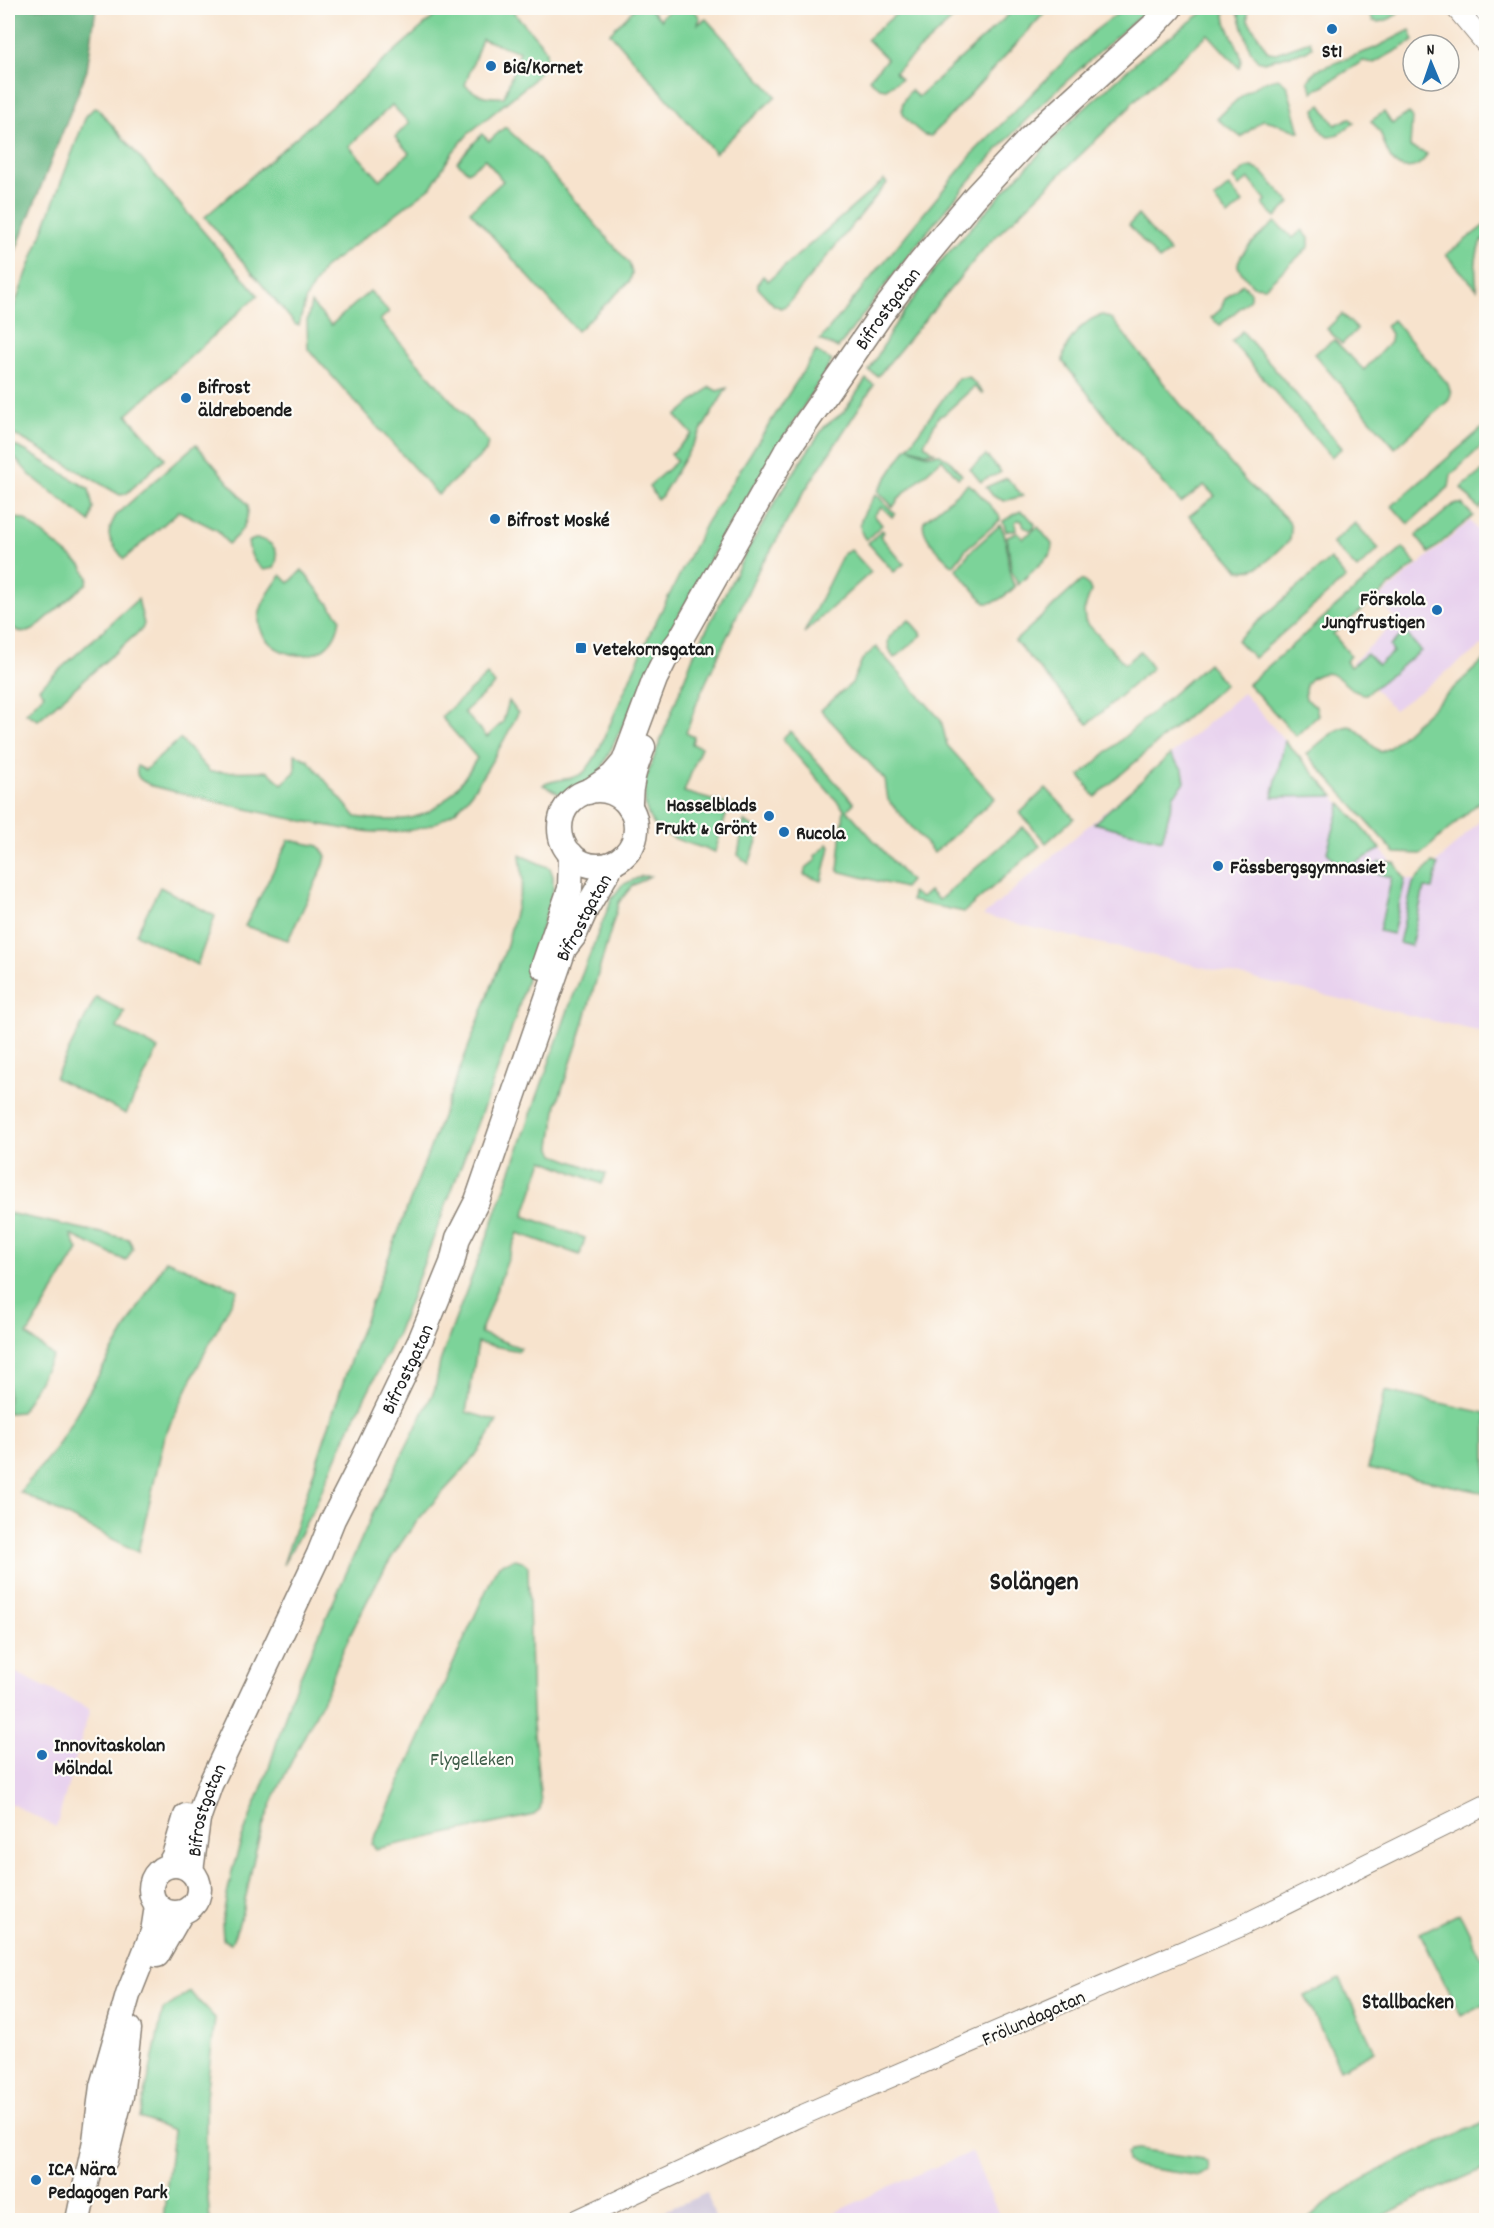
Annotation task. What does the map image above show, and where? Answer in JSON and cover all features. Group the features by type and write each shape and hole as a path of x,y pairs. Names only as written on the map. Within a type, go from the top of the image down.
{"main road":[{"name":"Bifrostgatan","path":"91,2220 122,2096 131,2018 137,1997 154,1960 181,1912 192,1906 199,1895 198,1882 180,1868 174,1856 196,1786 265,1635 417,1321 485,1136 570,889 571,854 561,834 562,818 572,801 612,776 624,762 655,679 665,659 680,640 786,452 882,313 920,263 975,196 1030,138 1162,16 1187,8"},
{"name":"Bifrostgatan","path":"180,1868 210,1785 319,1554 333,1519 420,1341 452,1263 458,1238 477,1201 564,949 574,936 590,902 613,863 630,849 635,835 635,821 630,807 629,794 634,769 676,662 680,640"},
{"path":"588,792 602,791 615,795 630,807"},
{"name":"Bifrostgatan","path":"571,854 588,864 601,866 613,863"},
{"name":"Bifrostgatan","path":"78,2220 95,2140 102,2086 128,1995 153,1932 158,1906 151,1892 152,1880 159,1871 180,1868"},
{"path":"158,1906 168,1912 181,1912"}],"street":[{"path":"1456,8 1486,44"},
{"path":"1484,8 1486,12"},
{"name":"Frölundagatan","path":"577,2220 798,2117 1239,1927 1486,1805"}],"shaded area":[{"name":"Förskola Jungfrustigen","path":"1470,521 1486,540 1486,643 1394,710 1352,663 1397,621 1378,599"},
{"name":"Fässbergsgymnasiet","path":"1243,693 1390,860 1403,878 1418,881 1486,815 1486,1033 983,916"},
{"name":"Innovitaskolan Mölndal","path":"8,1669 90,1709 56,1827 8,1802"},
{"path":"972,2152 1001,2220 823,2220 901,2181"},
{"path":"707,2193 716,2220 643,2220"}],"green space":[{"path":"8,8 96,8 87,70 8,270"},
{"path":"444,8 510,8 546,51 546,60 541,70 530,83 469,133 452,153 431,187 324,268 306,298 299,325 296,325 205,217","holes":["482,39 520,52 504,97 483,96 465,85","392,105 409,123 395,137 409,153 380,180 349,146"]},
{"path":"635,8 649,8 661,20 662,16 682,8 697,14 700,18 698,24 706,19 776,96 715,153 610,33"},
{"path":"903,8 965,8 895,72 901,79 886,89 880,88 869,79 887,59 867,39"},
{"path":"1016,8 1049,8 941,126 931,136 924,135 904,115 902,104 905,97 911,90 918,97"},
{"path":"1125,8 1149,8 1051,96 983,165 909,255 838,348 820,340 975,151 1093,32"},
{"path":"1209,8 1224,8 1227,25 1240,52 1239,68 1208,34 1132,103 987,245 878,376 869,371 896,323 941,261 1006,189 1073,119 1143,56"},
{"path":"1237,8 1248,8 1248,20 1268,52 1276,53 1310,41 1312,47 1306,51 1264,62 1257,60 1250,50"},
{"path":"1367,8 1404,8 1390,19 1378,22 1373,21"},
{"path":"1401,35 1401,48 1374,63 1363,61 1313,92 1308,81 1316,70 1375,48"},
{"path":"1278,78 1287,85 1300,132 1263,120 1241,137 1217,119 1252,88"},
{"path":"1321,105 1335,125 1350,118 1354,123 1338,134 1328,137 1320,129 1316,117 1315,109"},
{"path":"94,108 98,109 258,295 127,415 165,458 126,494 120,495 21,438 8,433 8,323 86,116"},
{"path":"1384,112 1392,124 1409,113 1412,116 1410,147 1427,154 1420,164 1406,168 1400,167 1392,160 1380,133 1371,121"},
{"path":"505,127 534,154 629,263 632,273 630,281 577,331 470,211 503,181 485,159 468,172 457,162 482,134 489,141"},
{"path":"1252,167 1262,172 1290,203 1276,217 1263,205 1266,200 1249,179 1239,186 1233,179 1246,168"},
{"path":"884,180 887,183 787,305 781,308 774,305 758,288 758,283 763,276 768,281"},
{"path":"1229,186 1243,203 1228,216 1214,199"},
{"path":"1138,215 1170,252 1159,260 1129,225"},
{"path":"1275,222 1293,238 1302,230 1309,238 1309,247 1265,287 1253,286 1239,269 1239,261 1252,243"},
{"path":"1486,224 1486,244 1482,240 1476,258 1477,289 1446,255"},
{"path":"1242,284 1250,291 1250,298 1220,325 1211,318 1220,310 1225,299"},
{"path":"370,291 389,312 380,320 488,442 486,451 438,495 308,349 307,321 311,303 331,325"},
{"path":"1342,314 1357,329 1342,344 1327,329"},
{"path":"1103,315 1112,319 1247,483 1289,521 1290,540 1260,566 1246,571 1239,570 1189,516 1215,496 1204,485 1181,503 1123,438 1063,362 1066,347 1076,332 1089,321"},
{"path":"1393,320 1448,384 1451,394 1448,401 1395,448 1314,354 1334,340 1364,370 1390,342 1391,334 1386,326"},
{"path":"1242,331 1342,448 1331,457 1232,342"},
{"path":"816,351 832,361 730,524 660,649 599,774 580,789 570,793 560,794 543,785 583,773 596,756 650,633 706,523"},
{"path":"969,377 983,393 974,387 939,416 924,444 934,452 927,453 908,447 958,378"},
{"path":"866,379 874,385 804,492 761,564 699,697 686,733 694,737 692,744 701,747 684,792 729,805 715,852 671,837 652,823 647,812 646,778 694,654 746,553 780,494 825,426 844,412"},
{"path":"710,387 717,391 727,388 661,497 657,499 649,486 677,461 671,454 692,434 676,416"},
{"path":"1486,425 1486,442 1451,475 1449,487 1408,524 1392,506"},
{"path":"8,443 26,451 89,489 93,508 90,522 30,475 10,452 8,454"},
{"path":"196,444 248,505 243,527 228,544 217,530 179,511 124,559 112,542 109,533 117,514"},
{"path":"907,447 928,455 940,454 950,461 962,475 958,478 942,459 901,496 893,507 878,491"},
{"path":"986,455 1001,472 981,482 970,469"},
{"path":"1481,472 1486,472 1486,502 1479,509 1461,488"},
{"path":"1007,478 1023,496 1004,501 993,496 986,487"},
{"path":"968,484 999,515 1000,520 966,549 953,566 928,539 923,527 924,521"},
{"path":"876,494 895,514 892,517 882,507 874,515 882,525 866,540 860,528 862,517"},
{"path":"1454,504 1462,504 1473,516 1429,553 1416,536"},
{"path":"1020,511 1035,524 1034,528 1030,530 1018,520 1015,522 1016,531 1006,531 1003,521"},
{"path":"13,518 24,519 81,565 88,577 87,583 33,630 25,632 16,630 8,622 8,523"},
{"path":"1355,523 1379,549 1357,569 1332,543"},
{"path":"1000,525 1015,587 998,600 985,603 956,569 970,552"},
{"path":"1038,527 1052,544 1051,554 1018,585 1011,570 1007,536 1018,533 1023,538"},
{"path":"882,530 884,532 880,536 904,564 894,572 868,543"},
{"path":"255,539 266,541 274,547 277,557 274,568 264,570 255,561 248,542"},
{"path":"1403,548 1416,564 1333,634 1351,656 1346,661 1350,667 1367,654 1378,665 1393,652 1390,646 1405,632 1421,651 1366,694 1358,693 1328,673 1309,680 1305,696 1316,706 1318,715 1296,736 1248,684"},
{"path":"851,550 871,572 804,633 843,554"},
{"path":"1330,559 1346,578 1254,658 1237,640"},
{"path":"302,570 340,618 335,636 325,648 312,654 298,655 283,652 271,644 263,634 259,620 264,602 281,575 289,583"},
{"path":"1082,580 1091,591 1084,611 1085,621 1125,664 1140,651 1152,668 1088,724 1015,641"},
{"path":"138,599 144,624 142,629 38,720 26,713 44,694 39,688"},
{"path":"909,620 922,635 894,658 888,640"},
{"path":"876,647 941,720 947,745 995,798 934,853 888,800 885,780 821,710 852,683 862,660"},
{"path":"1486,658 1486,796 1421,854 1395,853 1307,754 1328,736 1347,726 1356,729 1381,752 1389,748"},
{"path":"1208,663 1225,684 1095,797 1080,776"},
{"path":"487,675 495,684 464,712 487,737 503,722 509,701 518,713 489,766 461,805 447,817 423,827 398,832 379,832 328,826 249,810 152,786 140,779 137,774 137,766 145,770 180,739 210,772 268,771 282,784 295,772 295,754 308,760 356,817 397,820 414,817 428,812 453,792 477,758 441,717"},
{"path":"790,731 854,803 847,810 910,881 904,888 838,871 844,809 782,739"},
{"path":"1285,741 1334,796 1272,797"},
{"path":"1170,755 1183,770 1185,782 1174,795 1162,840 1094,823"},
{"path":"1046,788 1074,818 1046,843 1020,813"},
{"path":"1341,803 1381,849 1350,866 1335,862 1327,852"},
{"path":"744,821 760,832 749,864 738,855"},
{"path":"1023,827 1040,846 964,912 911,901 912,892 921,898 929,891 939,900"},
{"path":"289,840 319,846 326,856 324,865 288,940 245,926"},
{"path":"828,844 830,847 822,881 804,875 806,868 816,860 815,856"},
{"path":"520,855 550,868 553,876 553,890 516,1016 396,1336 351,1425 315,1506 283,1565 356,1343 506,948 523,882"},
{"path":"1380,862 1395,863 1405,879 1393,934 1379,931 1392,877 1367,871"},
{"path":"1432,863 1438,865 1433,889 1424,888 1411,946 1399,943 1413,883"},
{"path":"642,876 650,876 632,886 619,902 579,1039 557,1104 551,1146 555,1155 606,1174 602,1184 543,1160 524,1216 585,1238 580,1255 518,1233 480,1333 521,1348 519,1351 478,1343 466,1412 497,1421 469,1463 404,1538 368,1599 328,1689 269,1811 258,1843 237,1930 231,1943 223,1940 222,1921 232,1871 268,1771 291,1697 372,1515 435,1389 440,1362 454,1323 492,1224 569,1007 612,898 622,885"},
{"path":"160,887 215,916 197,965 136,934"},
{"path":"96,997 125,1012 117,1028 158,1049 126,1114 55,1078"},
{"path":"8,1213 129,1239 133,1248 126,1261 71,1235 78,1250 27,1335 53,1356 21,1412 8,1413 9,1237"},
{"path":"166,1260 238,1290 165,1435 138,1552 20,1492 56,1448"},
{"path":"1385,1391 1486,1413 1486,1493 1368,1468"},
{"name":"Flygelleken","path":"515,1559 528,1566 532,1713 540,1810 534,1815 376,1849 372,1844 494,1573 499,1565"},
{"path":"1460,1913 1486,1967 1486,2003 1461,2016 1420,1933"},
{"path":"1340,1979 1375,2051 1340,2069 1305,1996"},
{"path":"190,1992 215,2018 206,2096 206,2177 210,2220 163,2220 173,2131 140,2118 163,2010"},
{"path":"1486,2121 1486,2168 1424,2195 1376,2220 1306,2220 1347,2189 1369,2176"},
{"path":"1138,2149 1203,2159 1208,2163 1209,2171 1199,2176 1133,2166 1127,2161 1127,2154 1131,2150"}],"place":[{"name":"St1","path":"1332,29"},
{"name":"BiG/Kornet","path":"491,66"},
{"name":"Bifrost äldreboende","path":"186,398"},
{"name":"Bifrost Moské","path":"495,519"},
{"name":"Förskola Jungfrustigen","path":"1437,610"},
{"name":"Vetekornsgatan","path":"581,648"},
{"name":"Hasselblads Frukt & Grönt","path":"769,816"},
{"name":"Rucola","path":"784,832"},
{"name":"Fässbergsgymnasiet","path":"1218,866"},
{"name":"Innovitaskolan Mölndal","path":"42,1755"},
{"name":"ICA Nära Pedagogen Park","path":"36,2180"}],"district":[{"name":"Solängen","path":"1034,1580"},
{"name":"Stallbacken","path":"1408,2001"}]}
